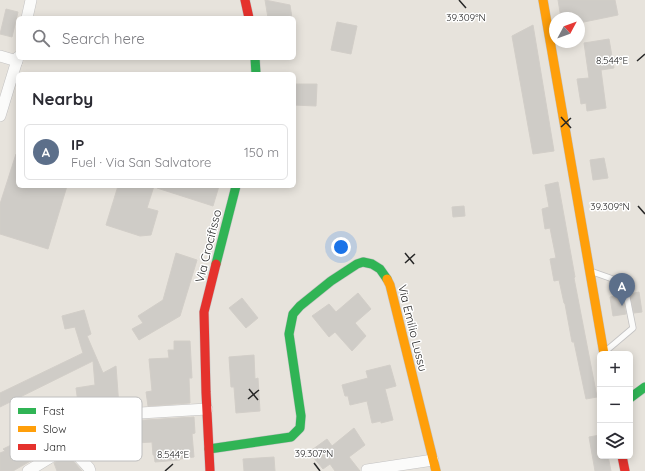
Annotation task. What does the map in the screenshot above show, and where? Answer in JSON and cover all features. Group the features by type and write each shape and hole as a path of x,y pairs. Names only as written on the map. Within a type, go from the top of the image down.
{"street":[{"path":"27,16 31,0"},
{"path":"245,0 249,16"},
{"path":"543,0 604,351"},
{"path":"0,56 16,59"},
{"path":"0,116 18,60"},
{"path":"255,60 256,72"},
{"name":"Via Crocifisso","path":"210,471 204,312 235,188"},
{"name":"Via Emilio Lussu","path":"209,449 280,440 291,437 300,428 301,416 290,334 293,314 300,306 351,266 363,262 373,264 380,268 390,284 436,471"},
{"path":"633,396 645,387"},
{"path":"142,413 207,409"},
{"path":"623,459 625,471"},
{"path":"367,471 433,460"},
{"path":"28,471 44,461"},
{"path":"83,461 90,471"}],"lane":[{"path":"590,271 624,282 633,328 606,351"}],"building":[{"path":"265,0 290,5 292,16 268,16"},
{"path":"558,0 615,0 618,15 585,22 585,12 560,12"},
{"path":"6,9 18,12 12,37 0,34"},
{"path":"337,22 357,26 351,54 331,50"},
{"path":"533,25 554,151 533,154 512,36"},
{"path":"609,39 614,68 601,70 606,108 587,111 586,103 581,104 577,79 589,78 585,43"},
{"path":"296,84 317,84 316,106 296,105"},
{"path":"16,154 16,188 66,188 48,249 0,234 0,204"},
{"path":"604,158 608,178 593,180 590,160"},
{"path":"558,182 574,278 597,397 586,399 559,280 554,281 550,259 556,258 550,228 545,229 542,209 549,207 545,185"},
{"path":"117,188 153,188 147,208 158,211 151,235 140,236 106,225"},
{"path":"157,188 218,188 213,206"},
{"path":"464,206 465,216 453,217 452,207"},
{"path":"176,253 197,260 180,316 139,340 132,329 143,323 138,316 163,300"},
{"path":"639,292 642,312 634,313 630,294"},
{"path":"358,293 371,309 355,323 366,336 352,351 335,332 329,337 312,316 329,304 336,312"},
{"path":"622,295 626,314 613,316 610,297"},
{"path":"242,298 258,318 246,328 229,308"},
{"path":"84,310 91,334 87,336 103,373 116,366 118,397 77,397 76,388 95,385 93,361 20,397 10,397 10,402 0,407 0,393 83,353 75,327 65,329 62,316"},
{"path":"174,341 190,341 192,378 189,378 190,403 148,406 146,392 152,391 149,359 169,358 168,350 174,350"},
{"path":"254,355 255,379 258,378 260,411 236,413 234,387 231,387 229,357"},
{"path":"390,365 396,386 385,389 393,420 381,423 381,421 372,423 367,401 350,405 348,396 345,396 342,385 368,378 366,371"},
{"path":"194,417 195,433 192,434 194,457 155,462 152,442 142,443 142,420"},
{"path":"354,428 365,445 349,457 360,471 335,471 330,464 323,469 309,452 327,439 332,446"},
{"path":"597,436 597,459 609,459 611,471 595,471 589,437"},
{"path":"10,446 10,461 30,461 13,471 0,471 0,453 5,451 3,449"},
{"path":"274,457 275,471 244,471 243,459"},
{"path":"58,461 73,461 82,471 57,471 54,463"}],"traffic: fast":[{"path":"255,60 256,72"},
{"path":"216,264 235,188"},
{"path":"209,449 291,437 300,428 301,416 289,334 293,314 300,306 331,281 357,264 363,262 372,264 380,269 387,279"},
{"path":"633,396 645,387"}],"traffic: slow":[{"path":"543,0 603,351"},
{"path":"387,279 390,285 436,471"}],"traffic: jam":[{"path":"245,0 249,16"},
{"path":"210,471 204,312 216,264"},
{"path":"623,459 625,471"}],"place":[{"name":"IP","path":"622,306"}]}
